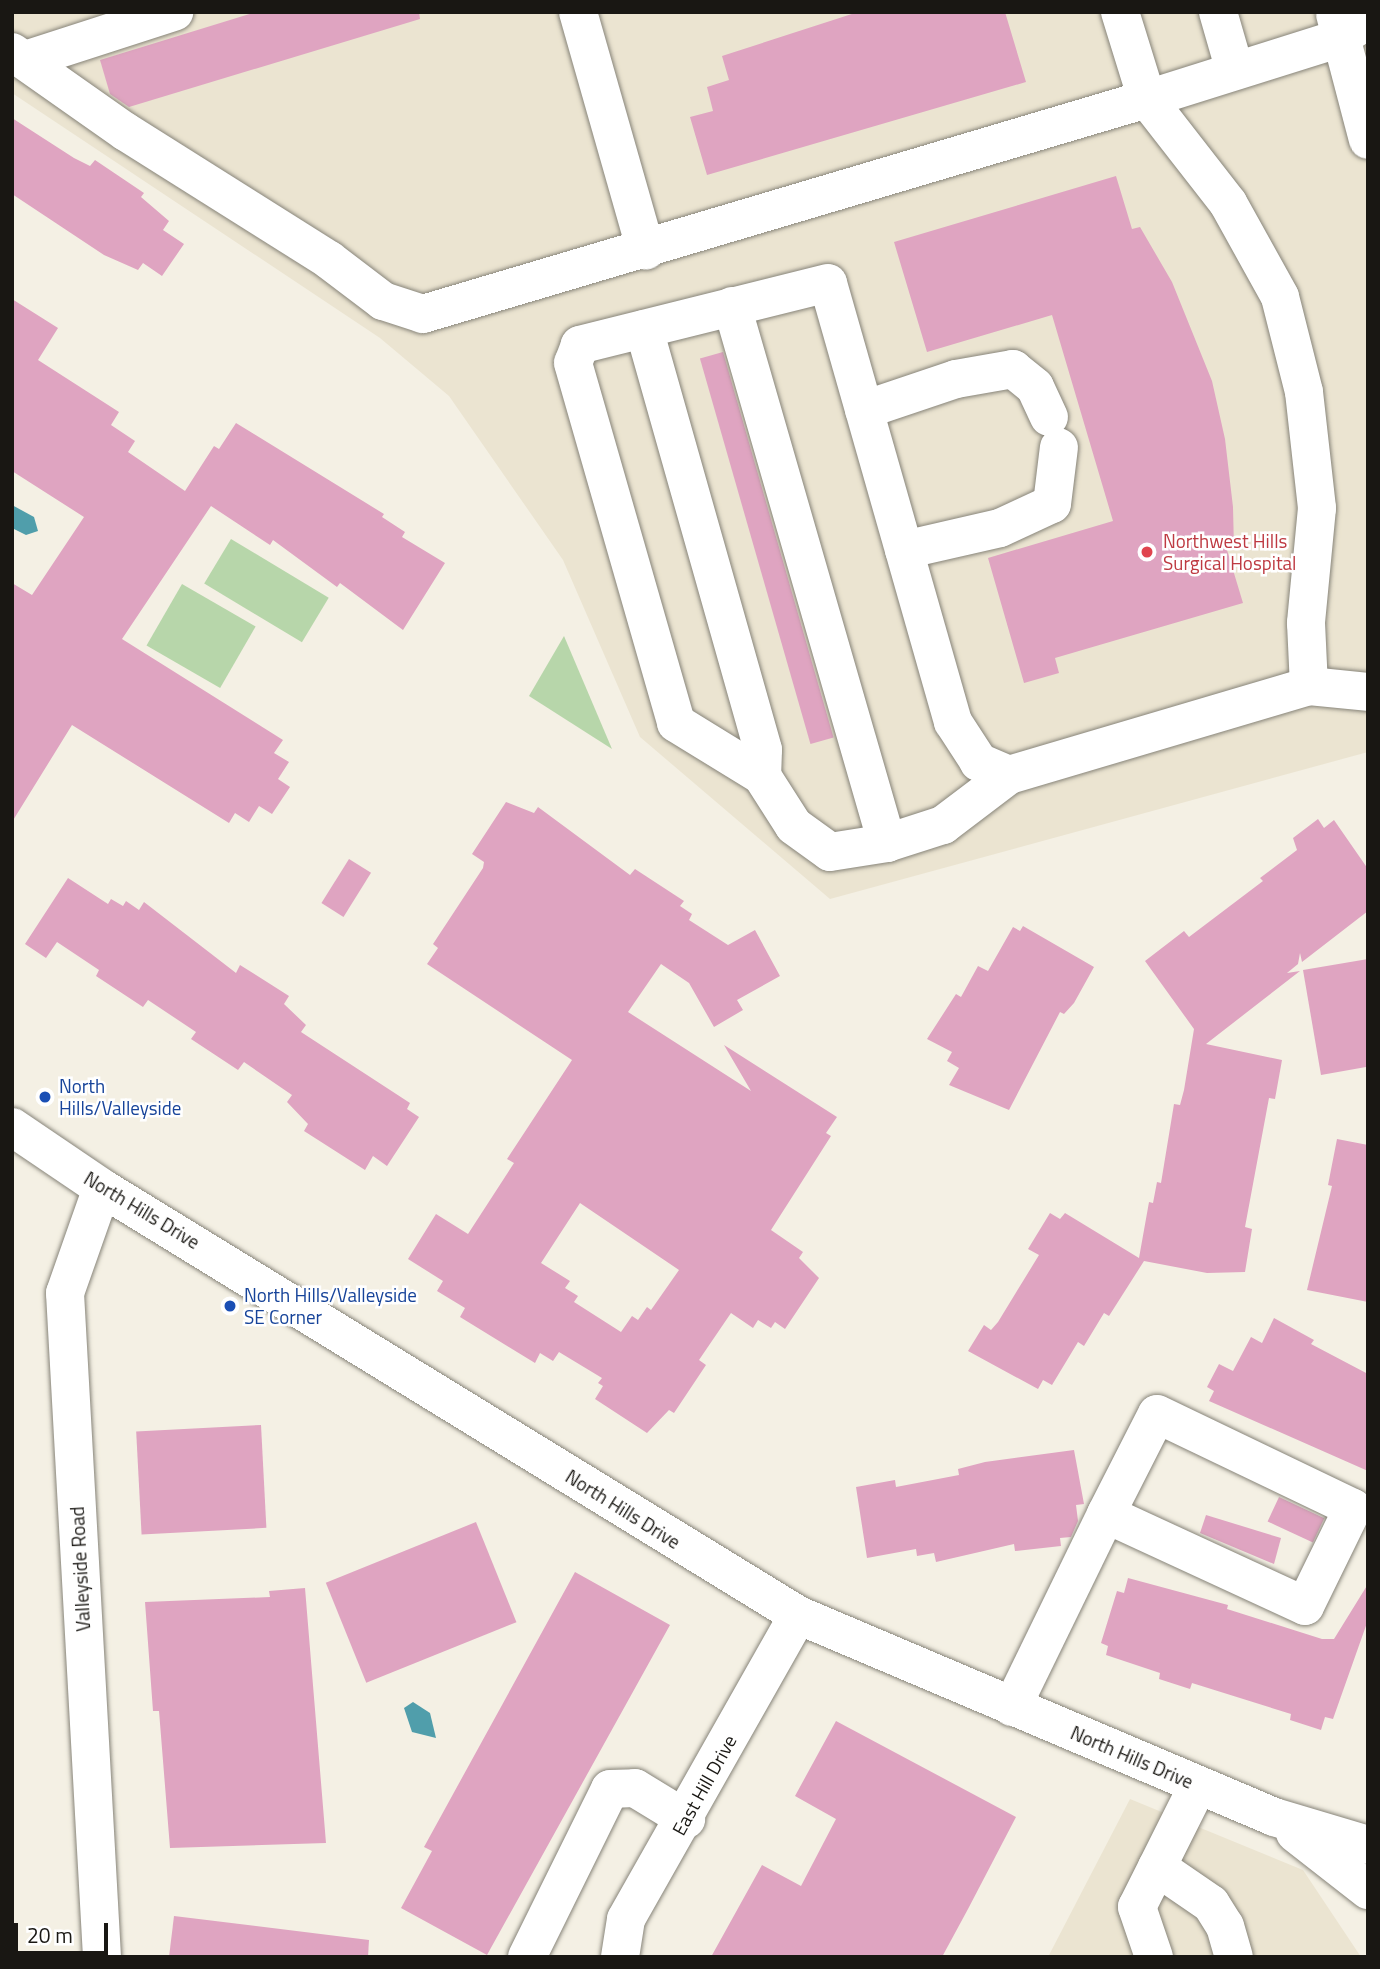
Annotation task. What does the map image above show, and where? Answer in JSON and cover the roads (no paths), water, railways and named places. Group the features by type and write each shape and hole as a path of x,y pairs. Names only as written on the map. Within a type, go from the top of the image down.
{"street":[{"path":"18,56 174,12"},
{"path":"578,12 646,250"},
{"path":"1120,12 1147,99 1228,202 1280,297 1304,392 1317,508 1307,623 1309,686"},
{"path":"1218,12 1235,71"},
{"path":"18,56 126,132 329,260 383,301 423,314 646,250 1147,99 1235,71 1347,23 1368,140"},
{"path":"1009,775 979,762 953,722 828,283 580,345 573,363 676,723 762,776 794,825 830,852 887,843 943,825 1009,775 1309,686 1368,692"},
{"path":"732,306 887,843"},
{"path":"644,329 762,750 762,776"},
{"path":"864,410 956,379 1013,369 1034,387 1054,432 1052,503 1000,528 904,550"},
{"name":"North Hills Drive","path":"12,1127 102,1188 798,1615 1274,1817 1368,1845"},
{"name":"Valleyside Road","path":"102,1188 65,1293 102,1957"},
{"path":"1012,1707 1106,1514 1157,1414 1353,1508 1305,1606 1106,1514"},
{"name":"East Hill Drive","path":"620,1957 626,1919 685,1819 798,1615"},
{"path":"1154,1957 1137,1907 1198,1785"},
{"path":"527,1957 610,1789 635,1788 685,1819"},
{"path":"1274,1817 1368,1825"},
{"name":"North Hills Drive","path":"1274,1817 1368,1890"},
{"path":"1157,1867 1211,1904 1225,1926 1234,1957"}],"water":[{"path":"12,505 34,517 38,531 26,535 12,528"},
{"path":"413,1702 430,1713 436,1738 412,1732 404,1708"}],"place":[{"name":"Northwest Hills Surgical Hospital","path":"1147,552"},
{"name":"North Hills/Valleyside","path":"45,1097"},
{"name":"North Hills/Valleyside SE Corner","path":"230,1306"}]}
